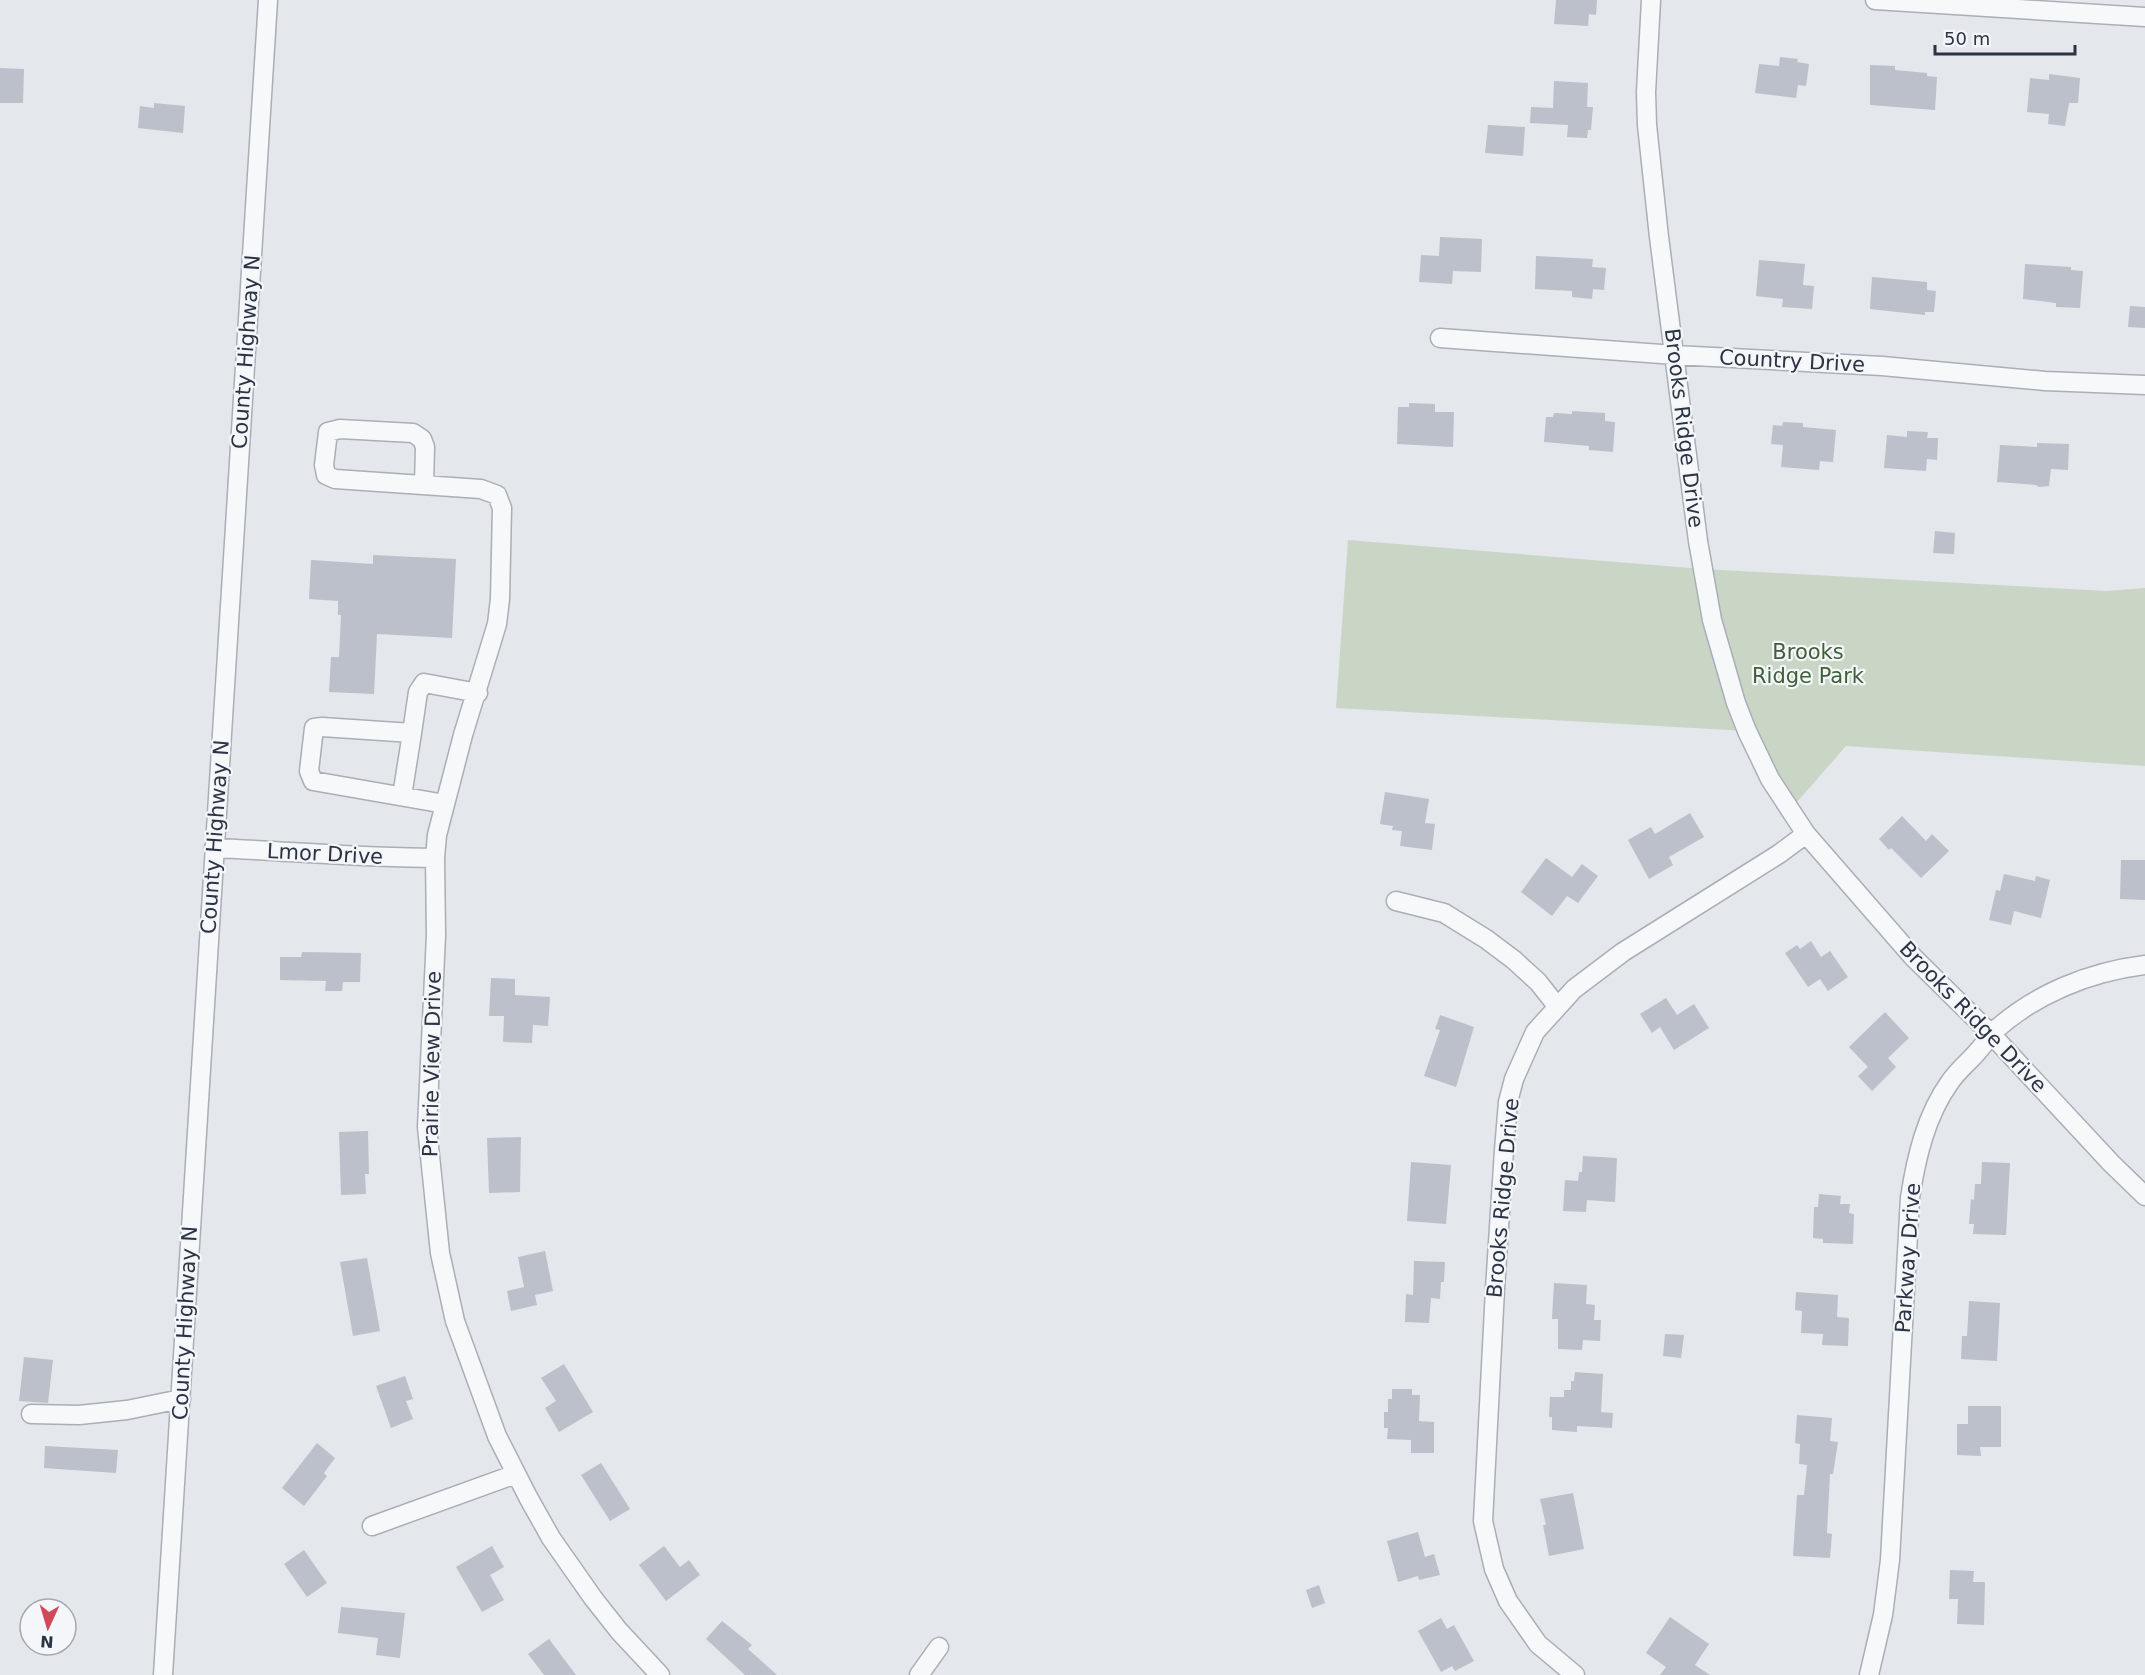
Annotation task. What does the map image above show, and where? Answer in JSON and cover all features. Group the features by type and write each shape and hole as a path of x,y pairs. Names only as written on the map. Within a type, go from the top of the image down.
{"street":[{"name":"County Highway N","path":"163,1675 268,0"},
{"name":"Brooks Ridge Drive","path":"1651,0 1646,92 1647,125 1698,541 1712,620 1736,703 1747,731 1770,779 1806,834 1913,957 1991,1034 2111,1163 2145,1196"},
{"path":"1875,0 2145,16"},
{"name":"Country Drive","path":"1440,338 1675,355 1882,366 2045,381 2145,385"},
{"path":"340,429 413,433 422,440 425,447 424,485 335,479 326,475 324,465 328,432 340,429"},
{"name":"Prairie View Drive","path":"424,485 481,489 497,495 502,508 497,624 478,693 463,735 437,835 435,858 436,935 427,1127 440,1253 455,1321 497,1436 516,1474 552,1538 593,1598 619,1631 660,1675"},
{"path":"402,796 418,692 424,683 478,693"},
{"path":"412,733 314,728 309,771 313,781 445,804"},
{"name":"Brooks Ridge Drive","path":"1575,1675 1538,1644 1508,1601 1494,1569 1483,1521 1495,1289 1508,1102 1514,1079 1535,1032 1574,988 1623,952 1779,854 1806,834"},
{"name":"Lmor Drive","path":"214,848 392,858 435,858"},
{"path":"1396,901 1444,913 1486,939 1538,982 1557,1006"},
{"name":"Parkway Drive","path":"1869,1675 1883,1615 1890,1560 1907,1240 1915,1164 1932,1114 1949,1083 1991,1034 2024,1008 2051,992 2086,978 2145,965"},
{"path":"31,1414 79,1415 127,1410 181,1399"},
{"path":"372,1526 516,1474"},
{"path":"919,1675 939,1647"}],"green space":[{"name":"Brooks Ridge Park","path":"1348,540 1703,569 2107,591 2145,588 2145,766 1846,746 1790,810 1747,731 1336,708"}],"building":[{"path":"1556,0 1597,0 1596,15 1589,14 1588,26 1554,24"},
{"path":"1780,57 1798,59 1797,62 1809,64 1806,86 1798,85 1796,98 1755,93 1759,64 1779,66"},
{"path":"1870,65 1895,66 1895,70 1927,73 1927,76 1937,77 1935,110 1870,105"},
{"path":"0,68 24,69 23,103 0,103"},
{"path":"2049,74 2080,78 2078,103 2069,103 2065,126 2048,124 2049,114 2027,112 2030,78 2049,80"},
{"path":"1554,81 1588,83 1587,107 1593,107 1591,130 1588,130 1587,138 1567,137 1568,125 1530,123 1531,107 1553,108"},
{"path":"154,103 185,106 183,133 138,128 140,106 154,108"},
{"path":"1488,125 1525,127 1523,156 1485,153"},
{"path":"1440,237 1482,239 1481,272 1453,271 1452,284 1419,282 1421,255 1439,256"},
{"path":"1536,256 1593,259 1592,267 1606,268 1604,290 1593,289 1592,299 1572,297 1572,291 1535,289"},
{"path":"1759,260 1805,264 1803,285 1814,286 1812,309 1782,307 1783,299 1756,296"},
{"path":"2025,264 2071,267 2071,270 2083,271 2080,308 2056,307 2056,303 2023,299"},
{"path":"1872,277 1927,282 1927,290 1936,291 1934,312 1925,312 1925,315 1870,309"},
{"path":"2130,306 2145,307 2145,328 2128,327"},
{"path":"1409,403 1435,404 1435,412 1454,412 1453,447 1397,444 1398,407 1409,407"},
{"path":"1572,411 1605,413 1605,421 1615,422 1613,452 1589,450 1589,446 1544,442 1546,417 1553,417 1554,413 1572,414"},
{"path":"1783,422 1803,423 1803,427 1836,430 1833,462 1820,461 1819,470 1781,467 1783,445 1771,444 1773,425 1782,426"},
{"path":"1907,431 1928,432 1927,438 1938,438 1937,460 1927,459 1926,471 1884,468 1887,435 1907,437"},
{"path":"2037,443 2069,444 2068,470 2051,469 2049,486 1997,482 2000,445 2037,447"},
{"path":"1935,531 1955,533 1954,554 1933,553"},
{"path":"373,555 456,559 452,638 377,634 374,694 329,692 331,657 339,657 341,615 338,615 338,601 309,599 311,560 373,564"},
{"path":"1385,792 1429,799 1425,823 1435,824 1432,850 1400,846 1402,831 1392,830 1393,826 1380,824"},
{"path":"1690,813 1704,837 1669,857 1673,865 1649,879 1628,840 1651,827 1655,834"},
{"path":"1902,816 1926,841 1932,834 1949,851 1921,878 1879,839"},
{"path":"1546,858 1572,877 1582,864 1598,876 1578,903 1567,896 1552,916 1521,892"},
{"path":"2121,860 2145,860 2145,900 2120,899"},
{"path":"2004,874 2035,881 2036,876 2050,880 2041,918 2014,911 2011,925 1989,920 1996,890 2000,891"},
{"path":"1811,941 1821,957 1830,951 1848,977 1828,991 1820,979 1808,987 1785,953 1797,945 1800,949"},
{"path":"302,952 361,953 360,982 343,982 342,991 325,991 326,981 280,980 280,957 301,957"},
{"path":"491,978 515,979 515,995 550,997 548,1026 533,1025 532,1043 503,1042 504,1016 489,1016"},
{"path":"1666,998 1677,1015 1694,1004 1709,1028 1674,1050 1660,1027 1652,1033 1640,1014"},
{"path":"1885,1012 1909,1038 1888,1058 1896,1067 1872,1091 1858,1076 1868,1067 1849,1047"},
{"path":"1440,1015 1474,1027 1456,1087 1424,1076 1440,1030 1435,1029"},
{"path":"368,1131 369,1174 365,1174 366,1194 341,1195 339,1132"},
{"path":"521,1137 520,1192 489,1193 487,1138"},
{"path":"1583,1156 1617,1158 1615,1202 1587,1200 1586,1212 1563,1211 1565,1180 1578,1181 1579,1172 1582,1172"},
{"path":"1411,1162 1451,1165 1446,1224 1407,1221"},
{"path":"1982,1162 2010,1163 2006,1235 1973,1234 1974,1224 1969,1224 1975,1184 1981,1184"},
{"path":"1819,1194 1841,1196 1840,1204 1850,1204 1849,1213 1854,1214 1853,1244 1823,1243 1823,1239 1813,1238 1814,1207 1818,1207"},
{"path":"545,1251 553,1291 535,1295 537,1305 511,1311 507,1291 524,1287 518,1257"},
{"path":"367,1258 380,1331 353,1336 340,1262"},
{"path":"1414,1261 1445,1262 1440,1299 1431,1298 1429,1323 1405,1322 1406,1294 1413,1295"},
{"path":"1554,1283 1587,1285 1586,1304 1595,1305 1594,1320 1601,1320 1600,1341 1583,1340 1582,1350 1558,1349 1558,1319 1552,1319"},
{"path":"1796,1292 1838,1295 1837,1317 1849,1318 1848,1346 1822,1345 1823,1334 1801,1333 1802,1311 1795,1310"},
{"path":"1969,1301 2000,1303 1997,1361 1961,1359 1962,1336 1967,1336"},
{"path":"1665,1334 1684,1335 1681,1358 1663,1356"},
{"path":"24,1357 53,1360 48,1403 19,1401"},
{"path":"564,1364 593,1412 559,1432 545,1408 556,1401 541,1378"},
{"path":"1575,1372 1603,1374 1601,1412 1613,1413 1612,1428 1577,1426 1577,1432 1552,1430 1552,1417 1549,1417 1550,1397 1564,1397 1564,1390 1571,1390 1571,1381 1574,1381"},
{"path":"405,1376 413,1399 406,1401 413,1419 391,1428 376,1386"},
{"path":"1392,1389 1412,1389 1412,1395 1420,1395 1419,1421 1434,1422 1434,1453 1411,1453 1411,1440 1387,1439 1388,1428 1384,1428 1384,1412 1388,1412 1388,1399 1392,1399"},
{"path":"1968,1406 2001,1406 2001,1447 1980,1447 1981,1456 1957,1455 1957,1424 1968,1424"},
{"path":"1797,1415 1832,1418 1830,1441 1838,1442 1833,1474 1830,1474 1827,1533 1832,1534 1830,1558 1793,1556 1797,1495 1804,1495 1807,1465 1799,1464 1800,1444 1795,1443"},
{"path":"317,1443 335,1458 324,1473 327,1476 304,1506 282,1488"},
{"path":"45,1446 118,1450 116,1473 44,1468"},
{"path":"601,1463 630,1509 610,1521 581,1475"},
{"path":"1573,1493 1584,1549 1549,1556 1543,1525 1546,1525 1540,1499"},
{"path":"1418,1532 1425,1557 1434,1554 1440,1575 1419,1580 1418,1576 1398,1582 1387,1541"},
{"path":"492,1546 504,1567 490,1575 504,1600 482,1612 456,1567"},
{"path":"664,1546 680,1567 689,1560 700,1575 666,1601 639,1565"},
{"path":"304,1550 327,1583 307,1597 284,1564"},
{"path":"1950,1570 1974,1571 1973,1582 1985,1582 1984,1625 1957,1624 1958,1599 1949,1599"},
{"path":"1319,1585 1325,1603 1312,1608 1306,1590"},
{"path":"341,1607 405,1613 400,1658 376,1655 378,1638 338,1633"},
{"path":"1670,1617 1709,1644 1695,1665 1710,1675 1660,1675 1666,1667 1646,1653"},
{"path":"1441,1618 1447,1629 1454,1625 1474,1661 1455,1671 1452,1666 1441,1672 1418,1631"},
{"path":"722,1621 752,1645 748,1649 777,1675 745,1675 706,1639"},
{"path":"549,1639 576,1675 544,1675 528,1654"}]}
